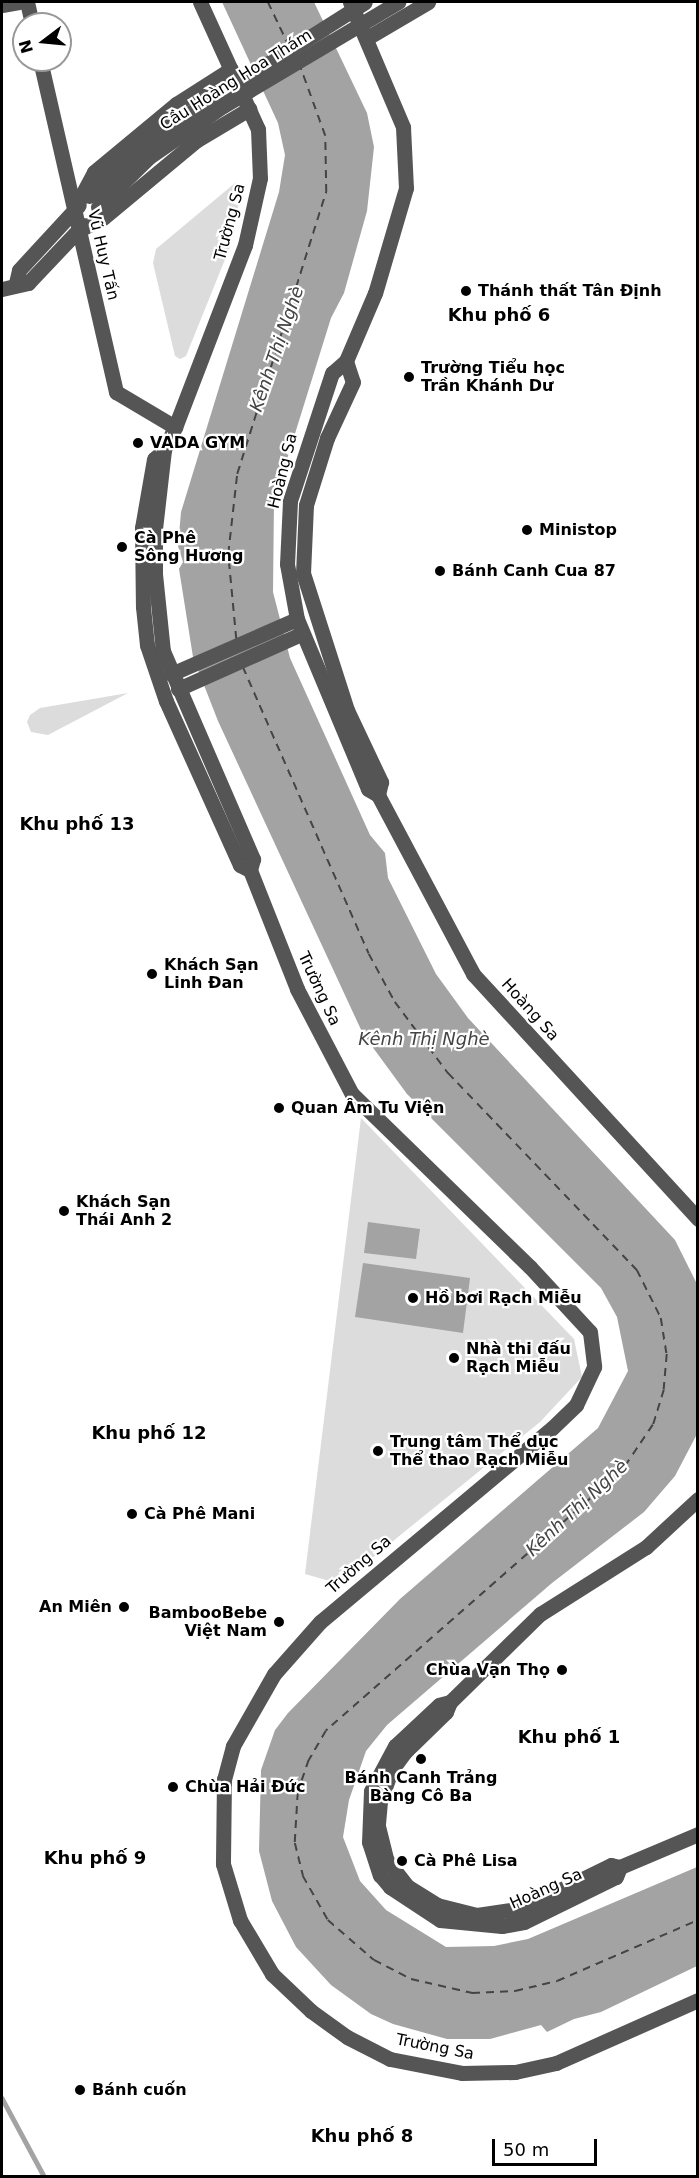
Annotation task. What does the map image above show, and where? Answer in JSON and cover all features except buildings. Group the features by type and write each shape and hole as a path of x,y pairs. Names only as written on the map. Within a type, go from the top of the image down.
{"street":[{"path":"2,5 19,2"},
{"name":"Trường Sa","path":"200,2 258,129 260,168 246,245 164,450 155,529 155,574 159,624 171,674 253,859 250,870 297,989 352,1094 530,1267 590,1332 594,1367 576,1405 552,1428 320,1622 274,1674 237,1737 224,1779 223,1864 240,1920 273,1974 311,2012 338,2031 390,2059 462,2073 515,2072 556,2063 698,2000"},
{"name":"Hoàng Sa","path":"350,2 403,127 406,188 375,293 346,361 332,373 290,501 287,564 299,626 368,789 378,795 473,974 698,1219"},
{"name":"Cầu Hoàng Hoa Thám","path":"79,230 94,201 136,152 186,115 365,2"},
{"name":"Cầu Hoàng Hoa Thám","path":"74,211 94,201 150,157 223,106 398,2"},
{"path":"367,38 428,2"},
{"path":"9,286 19,270 74,211 94,172 176,104 231,69"},
{"name":"Vũ Huy Tấn","path":"43,72 116,392 175,427"},
{"path":"9,286 28,283 79,230 103,218 197,140 249,109"},
{"name":"Hoàng Sa","path":"346,361 353,382 327,438 306,505 303,573 347,710 381,782 378,795"},
{"name":"Trường Sa","path":"164,450 154,459 142,528 147,645 166,701 221,824 240,865 250,870"},
{"path":"171,674 299,626"},
{"path":"178,689 299,626"},
{"name":"Hoàng Sa","path":"698,1499 646,1548 531,1621 450,1702 439,1705 421,1729 386,1758 374,1782 369,1809 373,1858 380,1875 404,1900 440,1920 502,1926 524,1922 601,1877 616,1877 620,1867 698,1834"}],"shaded area":[{"path":"235,183 241,192 230,247 186,356 180,359 175,356 153,263 156,249"},
{"path":"128,693 48,735 31,732 27,722 30,715 40,708"},
{"name":"Nhà thi đấu Rạch Miễu","path":"361,1118 574,1339 582,1377 540,1422 340,1584 305,1574"}],"water":[{"name":"Kênh Thị Nghè","path":"222,2 314,2 367,113 374,147 367,211 344,293 331,318 274,501 273,592 290,658 370,835 385,853 388,878 436,974 468,1018 675,1240 697,1284 697,1434 675,1476 644,1512 552,1583 387,1725 366,1751 349,1800 343,1837 360,1881 386,1910 446,1947 494,1946 528,1939 697,1867 697,1966 601,2012 574,2019 547,2032 541,2025 490,2039 447,2039 393,2024 371,2014 331,1985 296,1947 272,1901 259,1851 261,1770 275,1730 288,1713 400,1599 598,1428 628,1371 617,1317 601,1288 407,1094 363,1034 218,721 193,657 179,569 183,562 178,546 181,512 279,192 285,155 278,123"},
{"path":"368,1222 420,1229 416,1259 364,1253"},
{"name":"Hồ bơi Rạch Miễu","path":"363,1263 470,1278 463,1333 355,1317"}],"waterway":[{"path":"2,2098 44,2176"}],"ferry route":[{"path":"268,2 288,44"},
{"path":"236,639 228,554 237,474 326,192 325,136 300,67"},
{"path":"243,667 369,954 395,1002 448,1073 637,1270 661,1318 667,1354 664,1390 653,1425 622,1471 326,1731 309,1760 298,1792 295,1843 303,1876 328,1920 374,1960 411,1979 472,1993 515,1991 557,1981 698,1920"}],"place":[{"name":"Thánh thất Tân Định","path":"466,291"},
{"name":"Trường Tiểu học Trần Khánh Dư","path":"409,377"},
{"name":"VADA GYM","path":"138,443"},
{"name":"Ministop","path":"527,530"},
{"name":"Cà Phê Sông Hương","path":"122,547"},
{"name":"Bánh Canh Cua 87","path":"440,571"},
{"name":"Khách Sạn Linh Đan","path":"152,974"},
{"name":"Quan Âm Tu Viện","path":"279,1108"},
{"name":"Khách Sạn Thái Anh 2","path":"64,1211"},
{"name":"Hồ bơi Rạch Miễu","path":"413,1298"},
{"name":"Nhà thi đấu Rạch Miễu","path":"454,1358"},
{"name":"Trung tâm Thể dục Thể thao Rạch Miễu","path":"378,1451"},
{"name":"Cà Phê Mani","path":"132,1514"},
{"name":"An Miên","path":"124,1607"},
{"name":"BambooBebe Việt Nam","path":"279,1622"},
{"name":"Chùa Vạn Thọ","path":"562,1670"},
{"name":"Bánh Canh Trảng Bàng Cô Ba","path":"421,1759"},
{"name":"Chùa Hải Đức","path":"173,1787"},
{"name":"Cà Phê Lisa","path":"402,1861"},
{"name":"Bánh cuốn","path":"80,2090"}],"district":[{"name":"Khu phố 6","path":"499,315"},
{"name":"Khu phố 13","path":"77,824"},
{"name":"Khu phố 12","path":"149,1433"},
{"name":"Khu phố 1","path":"569,1737"},
{"name":"Khu phố 9","path":"95,1858"},
{"name":"Khu phố 8","path":"362,2136"}]}
